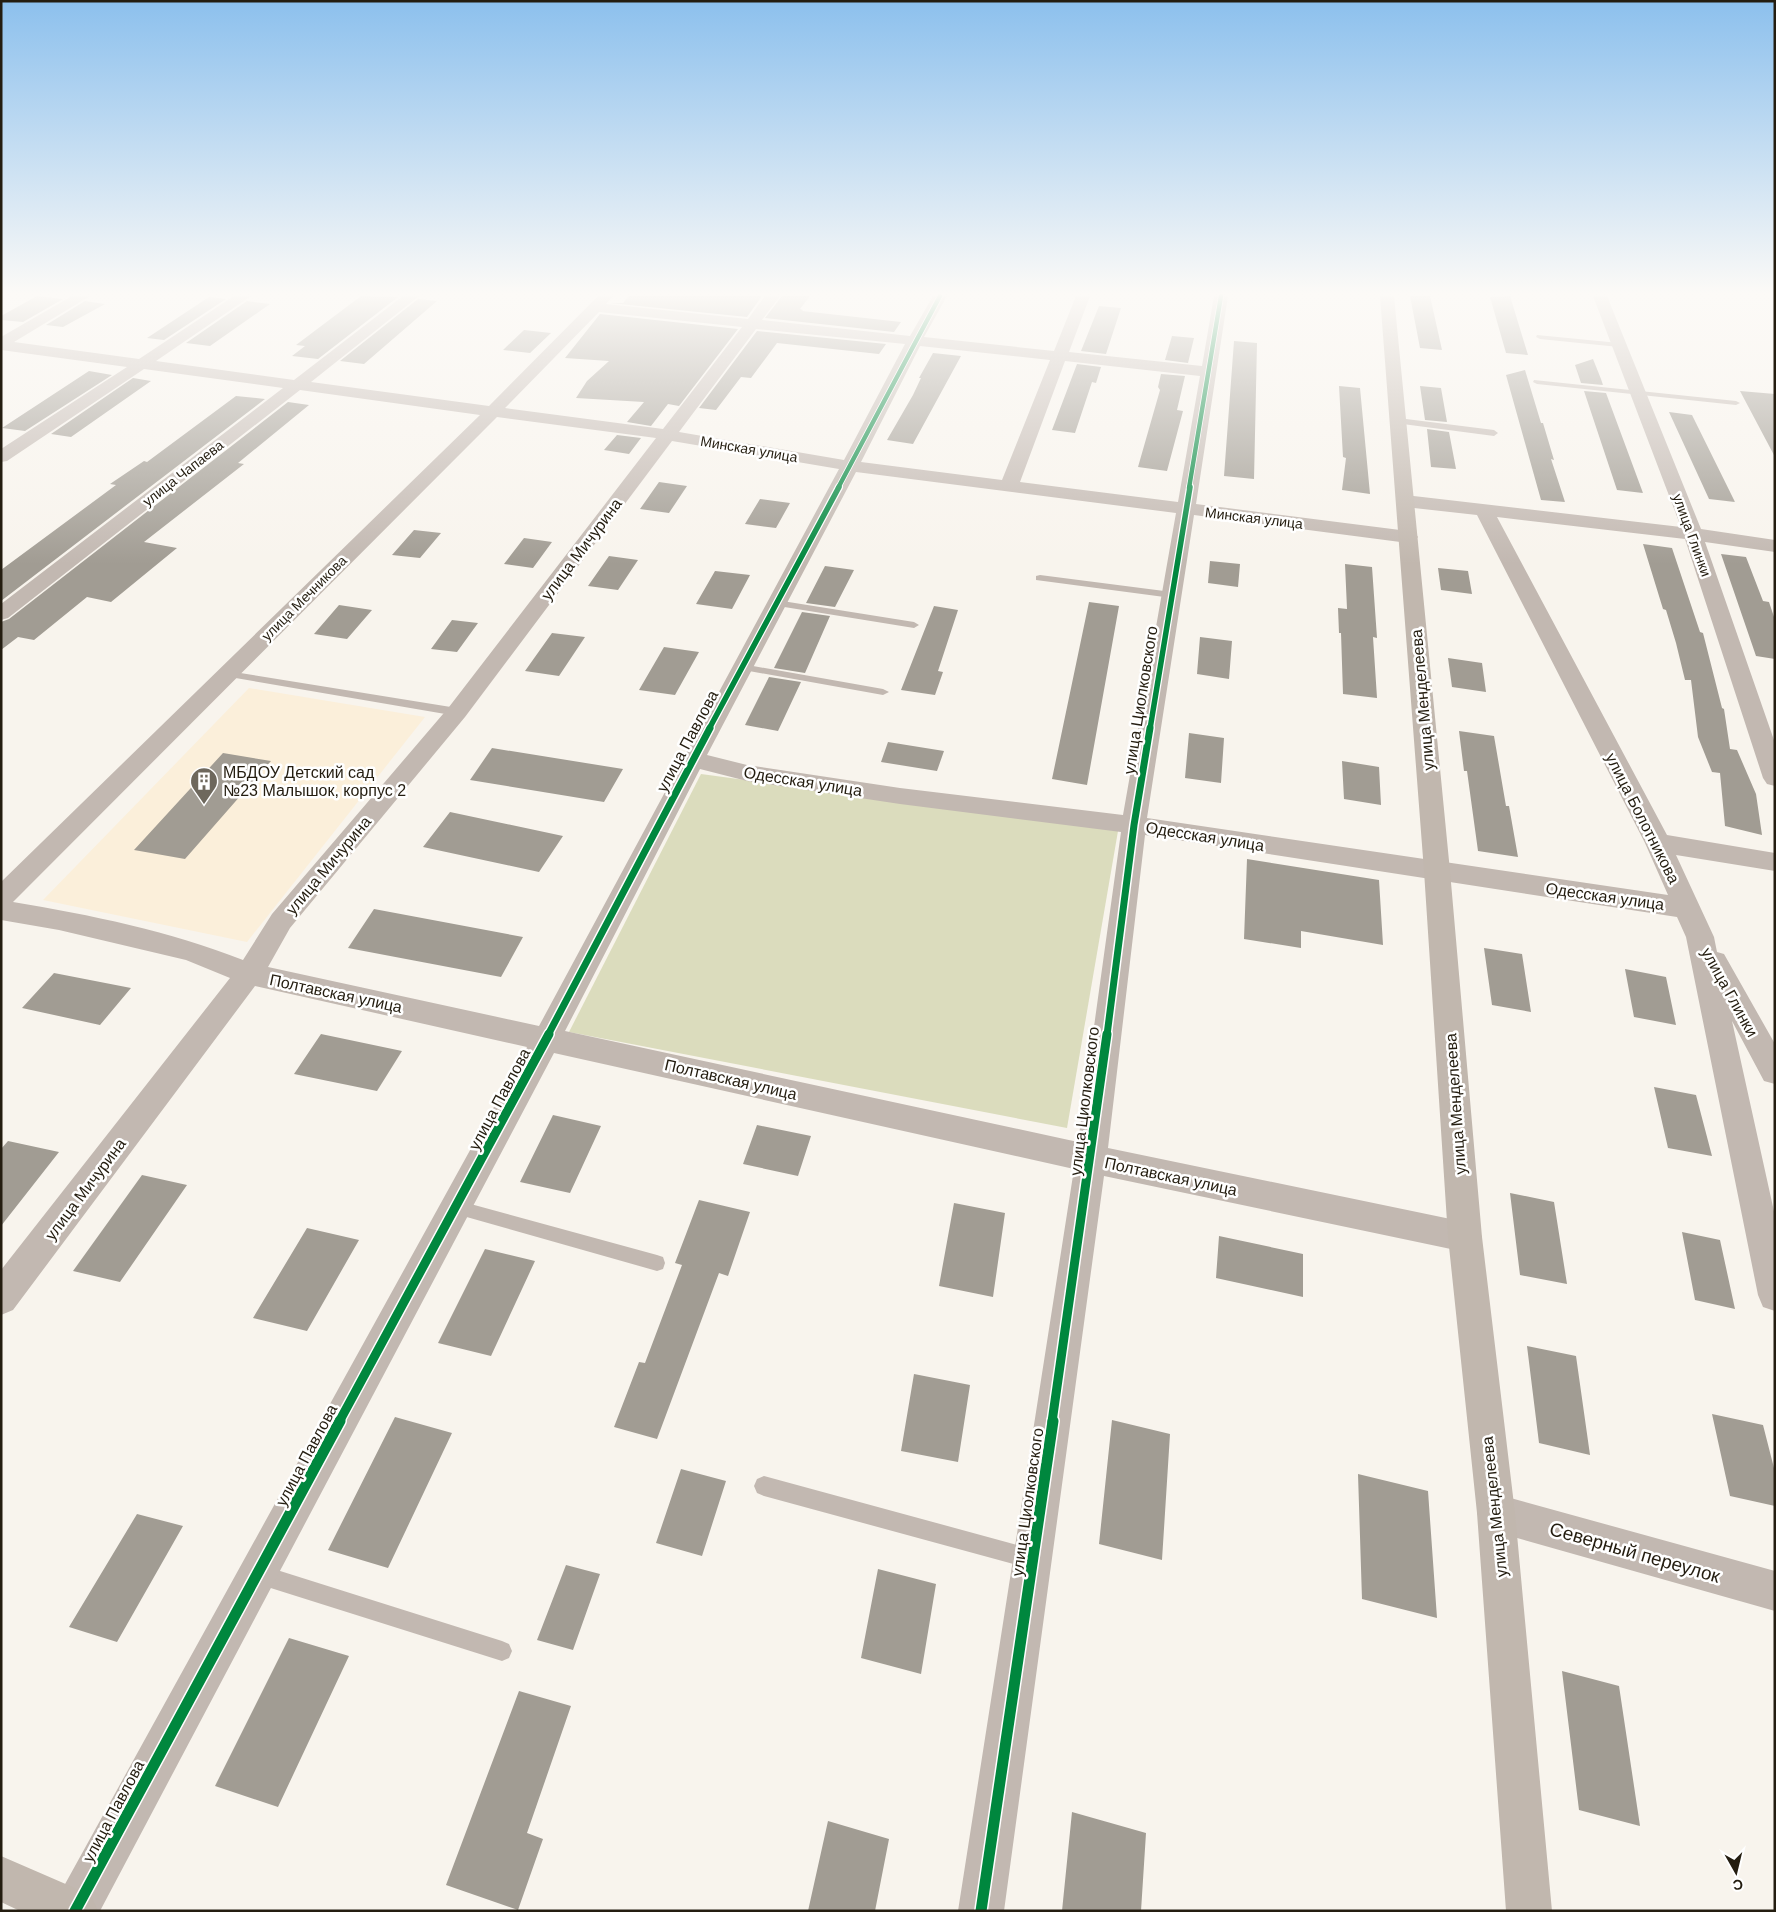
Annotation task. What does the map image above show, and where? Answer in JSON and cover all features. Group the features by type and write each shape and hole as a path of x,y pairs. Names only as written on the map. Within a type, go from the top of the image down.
{"street":[{"path":"1,457 110,385"},
{"name":"улица Чапаева","path":"1,614 296,385"},
{"name":"Минская улица","path":"298,385 668,434 850,466 1408,538"},
{"name":"улица Мечникова","path":"3,897 518,385"},
{"name":"улица Мичурина","path":"1,1298 249,974 280,921 458,712 705,385"},
{"name":"улица Павлова","path":"75,1911 547,1038 892,385"},
{"path":"1009,486 1049,385"},
{"name":"улица Циолковского","path":"981,1911 1091,1159 1134,825 1207,385"},
{"name":"улица Менделеева","path":"1395,385 1437,871 1465,1237 1496,1513 1528,1911"},
{"name":"улица Глинки","path":"1635,385 1692,534 1775,778"},
{"path":"1405,501 1692,534 1775,546"},
{"name":"улица Болотникова","path":"1483,509 1658,843 1700,937 1775,1294"},
{"name":"Одесская улица","path":"693,759 747,773 900,796 1134,825 1687,908"},
{"path":"1658,843 1775,862"},
{"name":"Полтавская улица","path":"3,897 59,920 191,951 249,974 1091,1159 1465,1237"},
{"name":"улица Глинки","path":"1700,937 1775,1072"},
{"name":"Северный переулок","path":"1496,1513 1775,1591"},
{"path":"1,1879 75,1911"}],"lane":[{"path":"1567,385 1736,404"},
{"path":"1398,421 1494,432"},
{"path":"1040,578 1172,594"},
{"path":"776,603 914,625"},
{"path":"742,667 883,692"},
{"path":"228,674 458,712"},
{"path":"456,1207 657,1263"},
{"path":"764,1486 1033,1559"},
{"path":"257,1574 502,1650"}],"shaded area":[{"path":"249,688 425,717 247,942 43,900"}],"green space":[{"path":"701,774 1118,831 1067,1128 569,1032"}],"building":[{"path":"67,385 96,385 25,431 2,428"},
{"path":"122,385 145,385 71,437 51,434"},
{"path":"584,385 695,385 679,406 668,404 651,426 627,422 644,402 576,398"},
{"path":"716,385 735,385 716,410 699,408"},
{"path":"918,385 945,385 913,444 887,440"},
{"path":"1069,385 1091,385 1075,433 1052,430"},
{"path":"1158,385 1183,385 1177,410 1183,411 1167,471 1138,467 1160,390"},
{"path":"1231,385 1256,385 1254,479 1224,476"},
{"path":"1509,385 1530,385 1541,423 1543,423 1554,460 1551,459 1565,502 1541,500"},
{"path":"1339,386 1360,388 1370,494 1342,490 1346,458 1343,457"},
{"path":"1420,386 1441,388 1447,422 1425,420"},
{"path":"1584,391 1606,393 1643,493 1617,490"},
{"path":"1740,391 1775,394 1775,457"},
{"path":"236,396 265,399 1,601 1,570 116,485 110,484 144,461 147,462"},
{"path":"288,402 309,405 238,463 244,464 144,542 177,548 111,602 87,597 34,640 18,637 1,650 1,622 9,619"},
{"path":"1669,412 1692,415 1735,502 1709,499"},
{"path":"1427,429 1449,432 1456,469 1431,467"},
{"path":"617,435 641,438 629,454 604,450"},
{"path":"659,482 687,486 669,513 640,509"},
{"path":"760,499 790,503 776,528 745,524"},
{"path":"414,530 441,533 420,558 392,555"},
{"path":"524,538 552,542 533,568 504,564"},
{"path":"1643,544 1672,548 1700,632 1703,633 1722,708 1724,709 1730,749 1737,750 1756,794 1762,835 1725,826 1720,773 1712,772 1698,737 1691,680 1685,680 1666,610 1663,609"},
{"path":"1721,554 1746,557 1763,601 1769,602 1775,620 1775,659 1756,656"},
{"path":"609,556 638,560 618,590 588,586"},
{"path":"1210,561 1240,564 1238,587 1208,583"},
{"path":"1345,564 1372,567 1377,638 1373,637 1377,698 1343,694 1341,633 1339,633 1338,608 1347,609"},
{"path":"825,566 854,570 835,607 806,603"},
{"path":"1438,568 1468,571 1472,594 1441,590"},
{"path":"715,571 750,575 732,609 696,604"},
{"path":"1089,602 1119,606 1087,785 1052,779"},
{"path":"339,605 372,610 347,639 314,634"},
{"path":"934,606 958,610 938,671 943,672 935,695 901,690"},
{"path":"802,612 830,616 805,673 774,668"},
{"path":"452,620 478,623 457,652 431,649"},
{"path":"552,633 585,637 559,676 525,671"},
{"path":"1200,637 1232,641 1229,679 1197,674"},
{"path":"664,647 699,652 675,695 639,690"},
{"path":"1448,658 1482,663 1486,692 1452,687"},
{"path":"769,677 801,682 778,731 745,725"},
{"path":"1459,731 1494,736 1506,806 1509,806 1518,857 1478,851 1467,771 1464,771"},
{"path":"1189,733 1224,738 1221,783 1185,778"},
{"path":"888,742 944,751 937,771 881,762"},
{"path":"492,748 623,769 604,802 470,780"},
{"name":"МБДОУ Детский сад №23 Малышок, корпус 2","path":"223,753 271,761 185,859 134,850"},
{"path":"1342,761 1379,767 1381,805 1344,799"},
{"path":"450,812 563,836 539,872 423,847"},
{"path":"1247,859 1379,880 1383,945 1301,931 1301,948 1244,939"},
{"path":"374,909 523,937 501,977 348,948"},
{"path":"1484,948 1522,954 1531,1012 1492,1005"},
{"path":"1625,969 1666,977 1676,1025 1634,1017"},
{"path":"54,973 131,988 100,1025 22,1008"},
{"path":"321,1034 402,1051 377,1091 294,1074"},
{"path":"1654,1087 1696,1095 1712,1156 1668,1148"},
{"path":"553,1115 601,1126 570,1193 520,1182"},
{"path":"757,1125 811,1136 798,1176 743,1164"},
{"path":"8,1141 59,1152 1,1226 1,1149"},
{"path":"142,1175 187,1185 120,1282 73,1271"},
{"path":"1510,1193 1554,1202 1567,1284 1520,1275"},
{"path":"699,1200 750,1212 728,1276 719,1273 657,1439 614,1427 639,1362 645,1363 682,1265 675,1263"},
{"path":"954,1203 1005,1213 993,1297 939,1286"},
{"path":"307,1228 359,1240 307,1331 253,1318"},
{"path":"1682,1232 1720,1240 1735,1309 1695,1300"},
{"path":"1219,1236 1303,1254 1303,1297 1216,1278"},
{"path":"485,1249 535,1261 491,1356 438,1343"},
{"path":"1527,1346 1576,1356 1590,1455 1539,1443"},
{"path":"914,1374 970,1385 958,1462 901,1451"},
{"path":"1712,1414 1763,1425 1775,1472 1775,1506 1730,1496"},
{"path":"395,1417 452,1433 388,1568 328,1550"},
{"path":"1112,1420 1170,1434 1162,1560 1099,1544"},
{"path":"681,1469 726,1481 702,1556 656,1543"},
{"path":"1358,1474 1428,1491 1437,1618 1362,1599"},
{"path":"137,1514 183,1526 117,1642 69,1627"},
{"path":"566,1565 600,1574 573,1650 537,1640"},
{"path":"878,1569 936,1584 921,1674 861,1658"},
{"path":"289,1638 349,1656 278,1807 215,1786"},
{"path":"1562,1671 1619,1686 1640,1826 1579,1810"},
{"path":"519,1691 571,1706 527,1833 543,1839 518,1910 446,1885"},
{"path":"1072,1812 1146,1833 1141,1911 1062,1911"},
{"path":"828,1821 889,1839 875,1911 808,1911"}],"cycle path":[{"path":"75,1911 547,1038 892,385"},
{"path":"981,1911 1091,1159 1134,825 1206,385"}],"place":[{"name":"МБДОУ Детский сад №23 Малышок, корпус 2","path":"204,805"}]}
